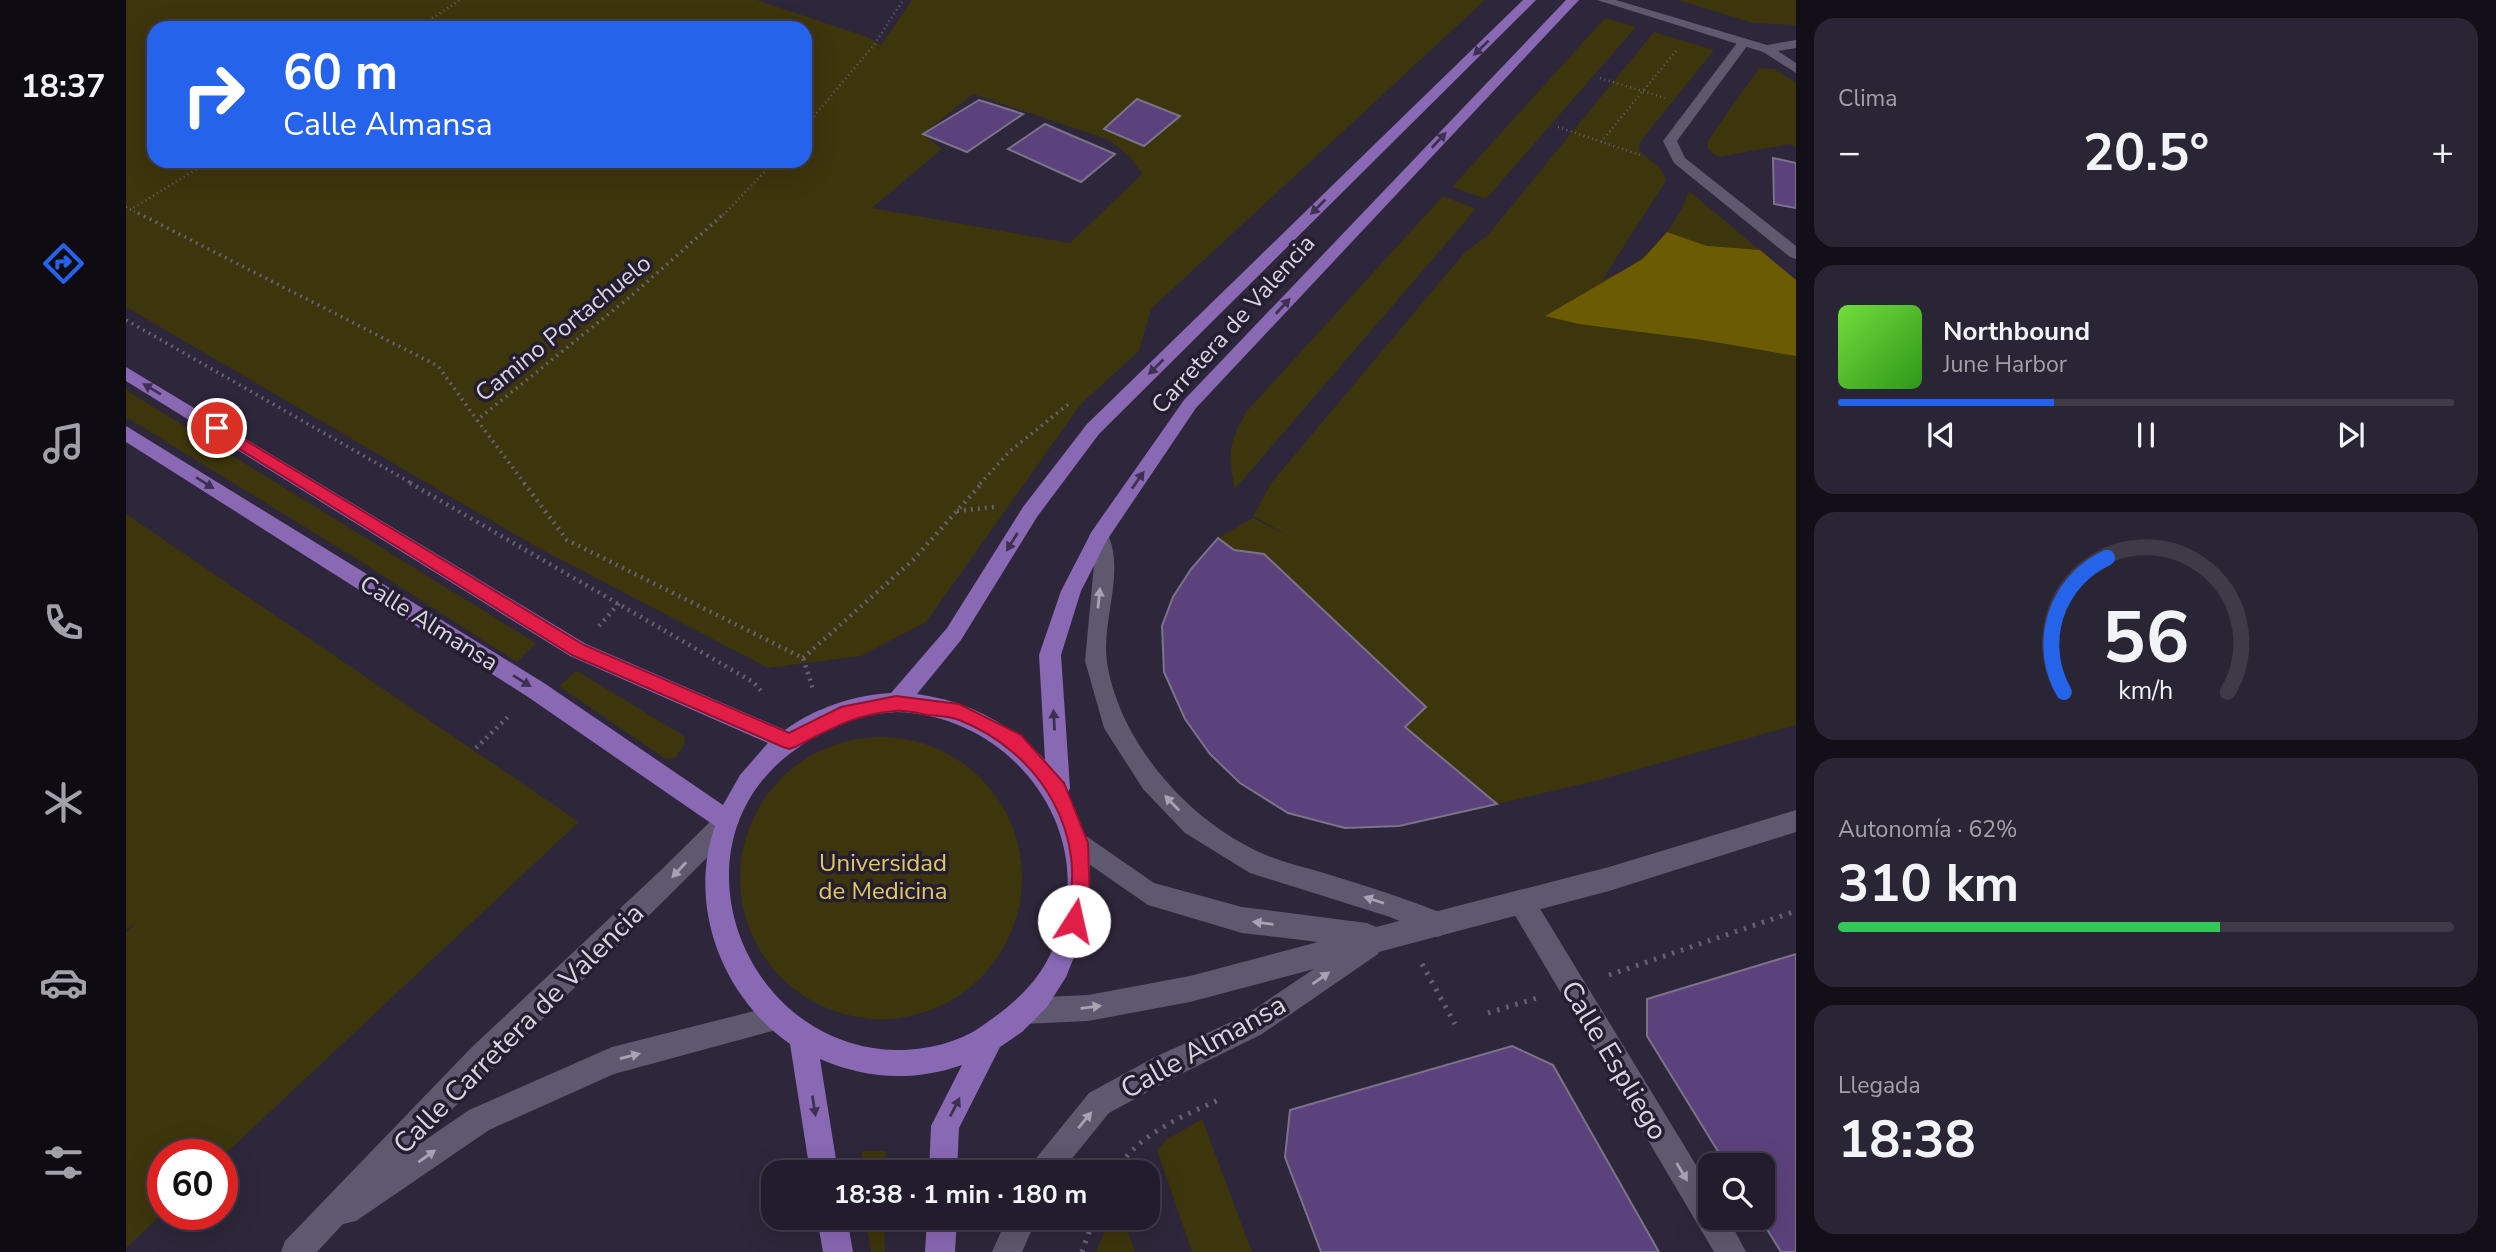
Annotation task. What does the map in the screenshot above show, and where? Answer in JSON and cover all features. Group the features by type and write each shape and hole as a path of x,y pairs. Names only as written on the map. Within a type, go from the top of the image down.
{"main road":[{"name":"Carretera de Valencia","path":"896,703 954,634 1030,512 1093,429 1530,0"},
{"name":"Carretera de Valencia","path":"1058,789 1050,654 1071,591 1099,536 1190,404 1573,0"},
{"path":"126,373 578,650 795,738"},
{"name":"Calle Almansa","path":"126,433 536,690 727,821"},
{"path":"896,703 959,712 1015,741 1058,789 1079,843 1080,902 1062,960 1023,1011 992,1035 946,1055 897,1063 848,1058 803,1040 774,1019 727,956 714,882 727,821 748,783 768,760 795,738 841,714 896,703"},
{"path":"944,1160 945,1126 992,1035"},
{"path":"803,1040 822,1160"},
{"path":"834,1230 838,1252"},
{"path":"940,1252 941,1230"}],"street":[{"path":"1603,0 1767,49 1796,69"},
{"path":"1744,43 1670,141 1679,159 1796,254"},
{"path":"1767,49 1796,44"},
{"path":"1099,536 1104,565 1099,600 1096,662 1115,728 1151,781 1194,825 1259,866 1390,905 1438,924"},
{"name":"Calle Carretera de Valencia","path":"303,1244 481,1058 668,881 727,821"},
{"path":"1023,1011 1088,1009 1189,989 1380,937 1522,903 1796,821"},
{"path":"1079,843 1147,893 1242,920 1380,937"},
{"name":"Calle Espliego","path":"1522,903 1698,1197"},
{"name":"Calle Almansa","path":"1052,1160 1099,1103 1163,1068 1253,1025 1380,937"},
{"name":"Calle Carretera de Valencia","path":"303,1244 479,1120 611,1061 774,1019"},
{"path":"1007,1252 1017,1230"},
{"name":"Calle Espliego","path":"1718,1230 1731,1252"}],"path":[{"path":"428,21 460,0"},
{"path":"812,119 874,45 903,0"},
{"path":"1601,142 1676,51"},
{"path":"1600,78 1696,108"},
{"path":"1558,127 1651,159 1679,159"},
{"path":"128,209 198,168"},
{"name":"Camino Portachuelo","path":"769,168 746,194 656,277 477,420 567,540 803,658 824,723"},
{"path":"128,209 438,366 477,420"},
{"path":"126,320 753,682 795,738"},
{"path":"956,511 999,506"},
{"path":"1607,976 1796,912"},
{"path":"1488,1013 1546,995"},
{"path":"1120,1160 1174,1120 1223,1098"},
{"path":"1083,1252 1090,1230"}],"green space":[{"path":"126,0 757,0 867,37 881,45 912,0 1485,0 1151,309 1139,351 1081,404 926,622 861,656 768,668 535,546 126,307","holes":["973,94 1109,140 1130,157 1142,174 1070,243 872,208 942,149 923,134"]},
{"path":"1678,0 1796,0 1796,25 1753,23"},
{"path":"1605,18 1636,27 1486,199 1452,187"},
{"path":"1654,32 1714,50 1640,142 1639,151 1662,170 1666,181 1602,280 1630,266 1655,245 1675,220 1689,191 1796,280 1796,725 1599,780 1497,804 1405,727 1425,707 1264,554 1234,550 1218,538 1253,518 1289,536 1253,516 1272,482 1465,252 1487,236"},
{"path":"1759,68 1775,69 1796,83 1796,148 1790,144 1718,157 1708,149 1707,142"},
{"path":"1443,196 1476,209 1235,489 1231,449 1246,412"},
{"path":"126,390 536,643 517,662 360,561 126,417"},
{"path":"126,514 579,822 238,1142 238,1139 147,1139 147,1228 126,1248 126,932 139,920 126,930"},
{"path":"577,671 684,736 685,743 675,758 664,758 559,686"},
{"name":"Universidad de Medicina","path":"895,737 909,739 948,753 981,778 1006,811 1020,850 1020,906 1006,945 981,978 948,1003 922,1013 895,1019 867,1019 853,1017 814,1003 791,987 772,968 756,945 742,906 740,864 742,850 756,811 772,788 791,769 814,753 853,739"},
{"path":"1202,1119 1252,1252 1192,1252 1157,1150 1166,1140"},
{"path":"863,1151 886,1151 886,1160 861,1160"},
{"path":"867,1230 884,1230 885,1252 871,1252"},
{"path":"1105,1230 1127,1230 1135,1252 1096,1252"}],"shaded area":[{"path":"1667,232 1707,246 1760,250 1796,280 1796,356 1703,340 1579,324 1545,316 1643,259"}],"building":[{"path":"1137,99 1180,116 1144,146 1104,129"},
{"path":"979,100 1023,114 967,152 923,134"},
{"path":"1045,124 1115,154 1081,182 1008,149"},
{"path":"1773,158 1796,163 1796,208 1774,204"},
{"path":"1218,538 1234,550 1264,554 1426,707 1405,727 1497,804 1399,826 1345,828 1288,813 1240,783 1210,754 1185,719 1164,672 1162,626 1173,597 1191,569"},
{"path":"1796,954 1796,1252 1781,1252 1767,1230 1775,1230 1775,1153 1719,1153 1647,1036 1647,999"},
{"path":"1512,1046 1553,1065 1659,1252 1321,1252 1285,1157 1290,1110"}],"route":[{"path":"217,428 578,650 789,741 841,714 896,703 959,712 1015,741 1058,789 1079,843 1080,902 1074,921"}]}
